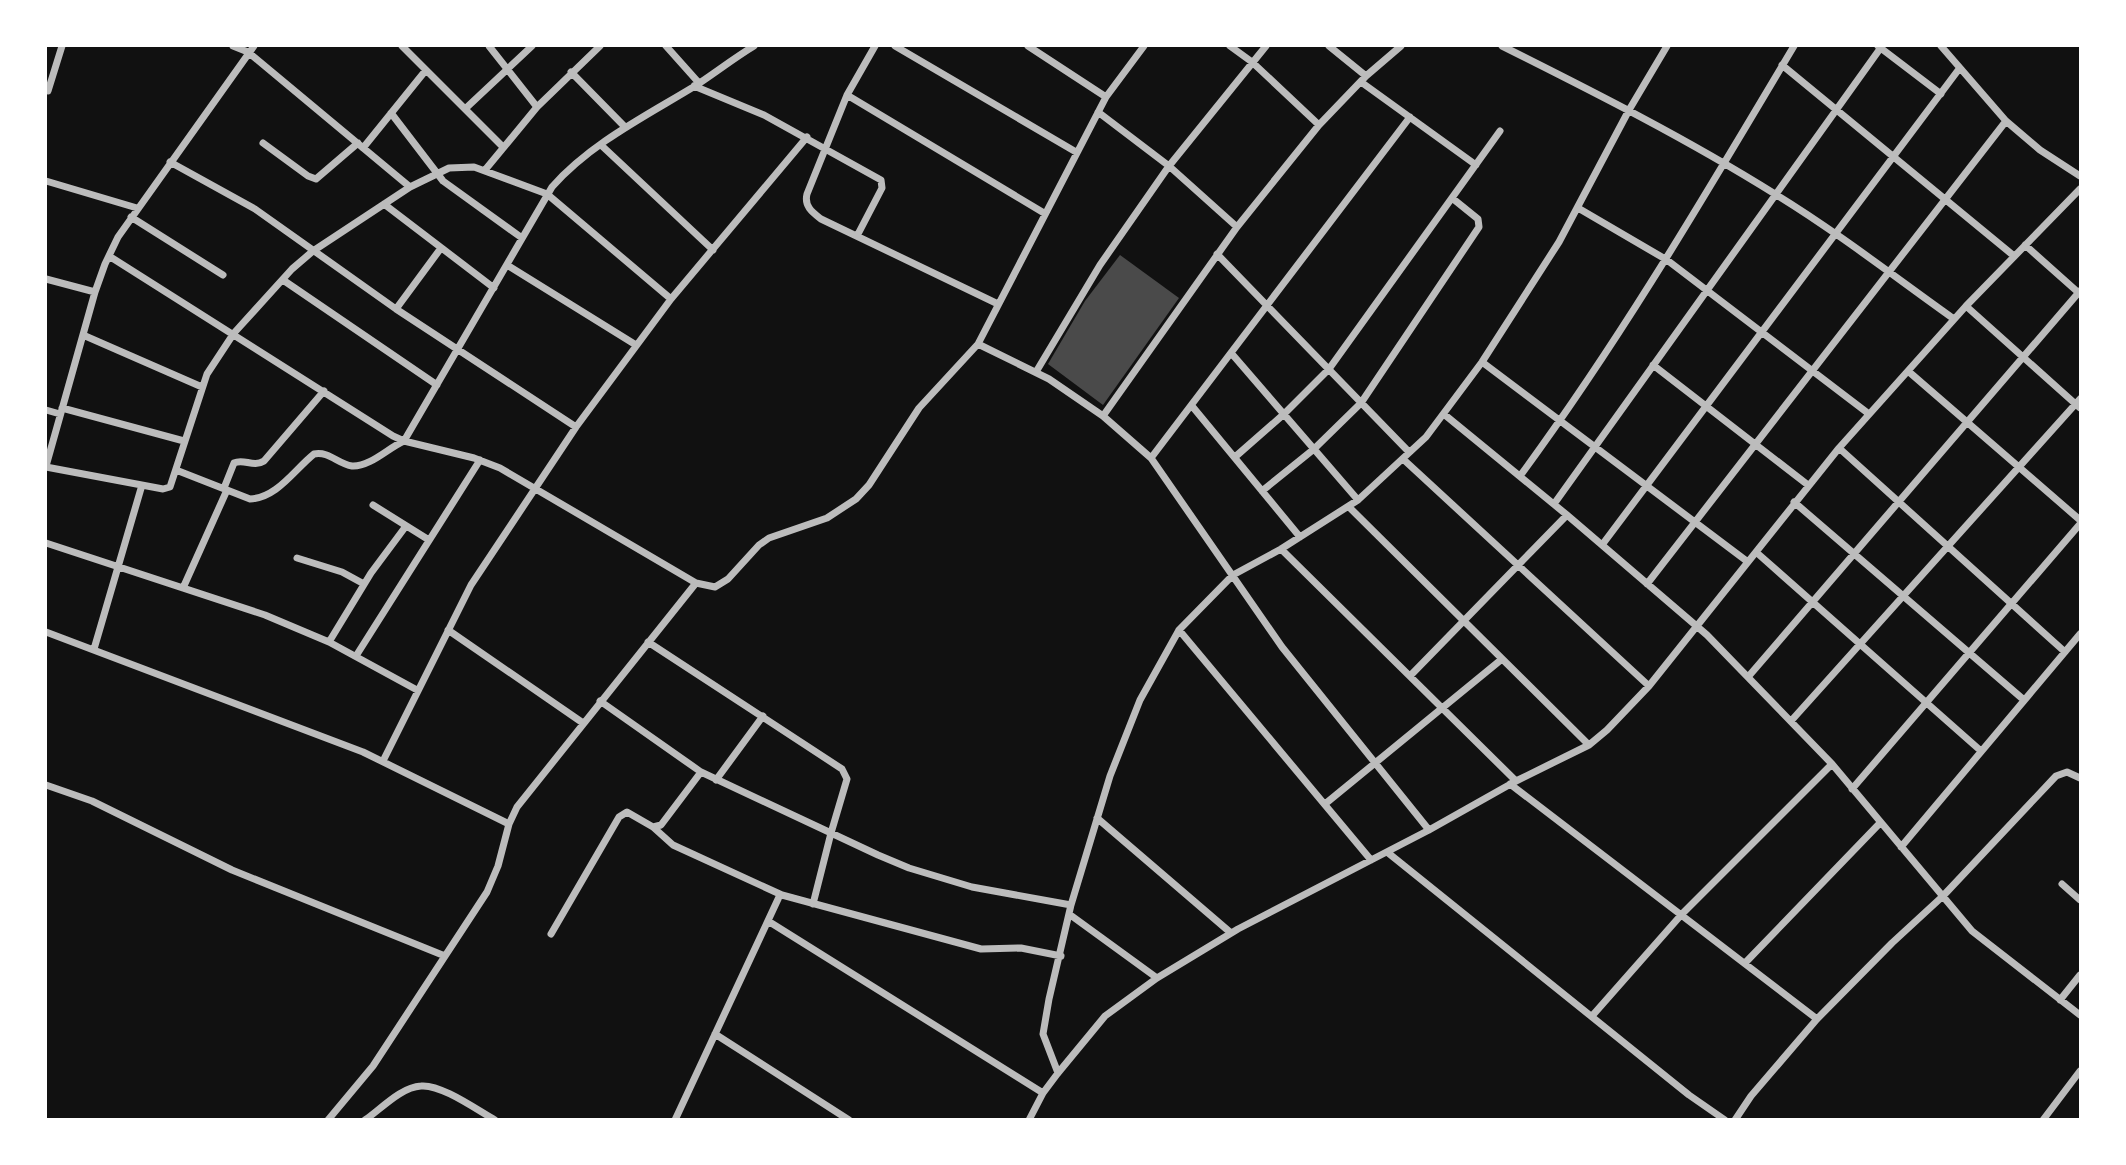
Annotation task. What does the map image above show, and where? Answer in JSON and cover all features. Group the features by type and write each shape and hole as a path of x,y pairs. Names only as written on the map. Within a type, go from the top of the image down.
{"street":[{"path":"48,91 49,77 62,46"},
{"path":"233,46 251,49 410,187"},
{"path":"402,46 503,147"},
{"path":"488,46 537,107"},
{"path":"465,110 533,46"},
{"path":"485,170 537,107 600,46"},
{"path":"666,46 696,85 807,137 883,182 857,236"},
{"path":"176,470 250,499 260,499 270,495 314,454 321,453 344,464 362,465 404,441 547,194 565,173 625,127 696,85 752,46"},
{"path":"875,46 847,95 807,194 808,206 821,219 998,304"},
{"path":"895,46 1076,152"},
{"path":"1028,46 1040,49 1105,96"},
{"path":"109,256 404,441 480,460 500,468 696,583 708,587 721,584 769,538 827,518 856,499 881,468 919,408 978,344 1105,96 1144,46"},
{"path":"1230,46 1252,62 1318,125"},
{"path":"1037,372 1100,265 1170,166 1266,46"},
{"path":"1329,46 1410,117 1476,165"},
{"path":"1104,416 1217,254 1318,125 1401,46"},
{"path":"1502,46 1629,110 1724,163 1837,235 1954,319"},
{"path":"1058,1073 1044,1034 1049,999 1070,910 1110,776 1140,700 1179,630 1233,575 1281,549 1359,500 1426,437 1482,362 1559,242 1629,110 1667,46"},
{"path":"1520,476 1560,421 1667,260 1794,46"},
{"path":"1554,504 1880,46 1941,94"},
{"path":"1941,46 2006,121 2040,150 2081,176"},
{"path":"251,49 137,208 109,256 95,292 46,467 166,489 173,481 184,441 212,363 234,333 313,251 410,187 462,166 485,170 547,194 671,299"},
{"path":"1782,65 2014,256"},
{"path":"1602,545 1959,69"},
{"path":"262,144 310,178 316,179 360,146 426,70"},
{"path":"572,72 625,127"},
{"path":"847,95 1044,213"},
{"path":"1098,112 1170,166 1237,227"},
{"path":"391,113 450,188 522,238"},
{"path":"1152,458 1410,117"},
{"path":"1647,584 2006,121"},
{"path":"1235,457 1329,369 1500,131"},
{"path":"383,761 471,585 576,427 671,299 807,137"},
{"path":"601,145 713,250"},
{"path":"170,162 236,197 396,309 576,427"},
{"path":"46,181 137,208"},
{"path":"1029,1119 1043,1093 1105,1016 1157,978 1231,933 1589,745 1622,717 1839,448 1966,306 2081,189"},
{"path":"1262,491 1314,449 1361,402 1479,227 1478,219 1452,198"},
{"path":"384,204 494,288"},
{"path":"1578,208 1667,260 1869,414"},
{"path":"131,217 222,275"},
{"path":"1748,677 2080,293 2025,245"},
{"path":"396,309 442,248"},
{"path":"1217,254 1409,452"},
{"path":"507,265 636,345"},
{"path":"46,279 95,292"},
{"path":"283,280 438,385"},
{"path":"1791,721 2079,403 1966,306"},
{"path":"83,335 202,387"},
{"path":"978,344 1037,372 1104,416 1152,458 1282,647 1429,830"},
{"path":"1232,354 1359,500"},
{"path":"1482,362 1748,562"},
{"path":"1654,365 1808,485"},
{"path":"1852,789 2081,522 1908,371"},
{"path":"183,587 234,463 239,461 253,465 264,461 324,391"},
{"path":"1192,406 1300,537"},
{"path":"46,410 61,411 184,441"},
{"path":"1444,415 1554,504 1697,626 1832,764 1980,939 2081,1015"},
{"path":"1839,448 2064,652"},
{"path":"1402,459 1649,686"},
{"path":"356,656 480,460"},
{"path":"94,649 142,485"},
{"path":"1794,502 2024,700"},
{"path":"373,505 429,540"},
{"path":"1349,507 1589,745"},
{"path":"1410,676 1567,515"},
{"path":"329,642 363,584 406,526"},
{"path":"46,544 265,615 329,642 417,690"},
{"path":"1281,549 1442,708 1513,783 1817,1019"},
{"path":"1756,552 1981,751"},
{"path":"297,558 342,572 363,584"},
{"path":"328,1119 373,1066 493,879 503,853 509,824 517,807 696,583"},
{"path":"448,630 583,723"},
{"path":"1179,630 1371,860"},
{"path":"46,632 383,761 509,824"},
{"path":"1901,847 2081,634"},
{"path":"648,642 846,773 847,779 813,904"},
{"path":"1325,804 1502,659"},
{"path":"600,702 701,772 831,833 940,878 1070,910 1157,978"},
{"path":"716,780 763,716"},
{"path":"1592,1016 1682,914 1832,764"},
{"path":"653,827 664,823 701,772"},
{"path":"1735,1119 1751,1096 1817,1019 1943,896 2053,780 2067,772 2081,778"},
{"path":"46,785 92,802 232,870 445,956"},
{"path":"551,934 619,817 627,812 653,827 673,845 782,895 981,949 1021,948 1060,956"},
{"path":"1097,818 1231,933"},
{"path":"1745,963 1880,823"},
{"path":"1387,852 1689,1095 1725,1119"},
{"path":"2062,884 2081,900"},
{"path":"686,1119 676,1117 782,895"},
{"path":"768,921 1043,1093"},
{"path":"2060,1000 2081,975"},
{"path":"715,1034 849,1119"},
{"path":"2043,1119 2081,1071"},
{"path":"365,1119 406,1090 422,1086 442,1091 495,1119"}],"building":[{"path":"1120,255 1179,298 1103,405 1048,364 1085,301"}]}
